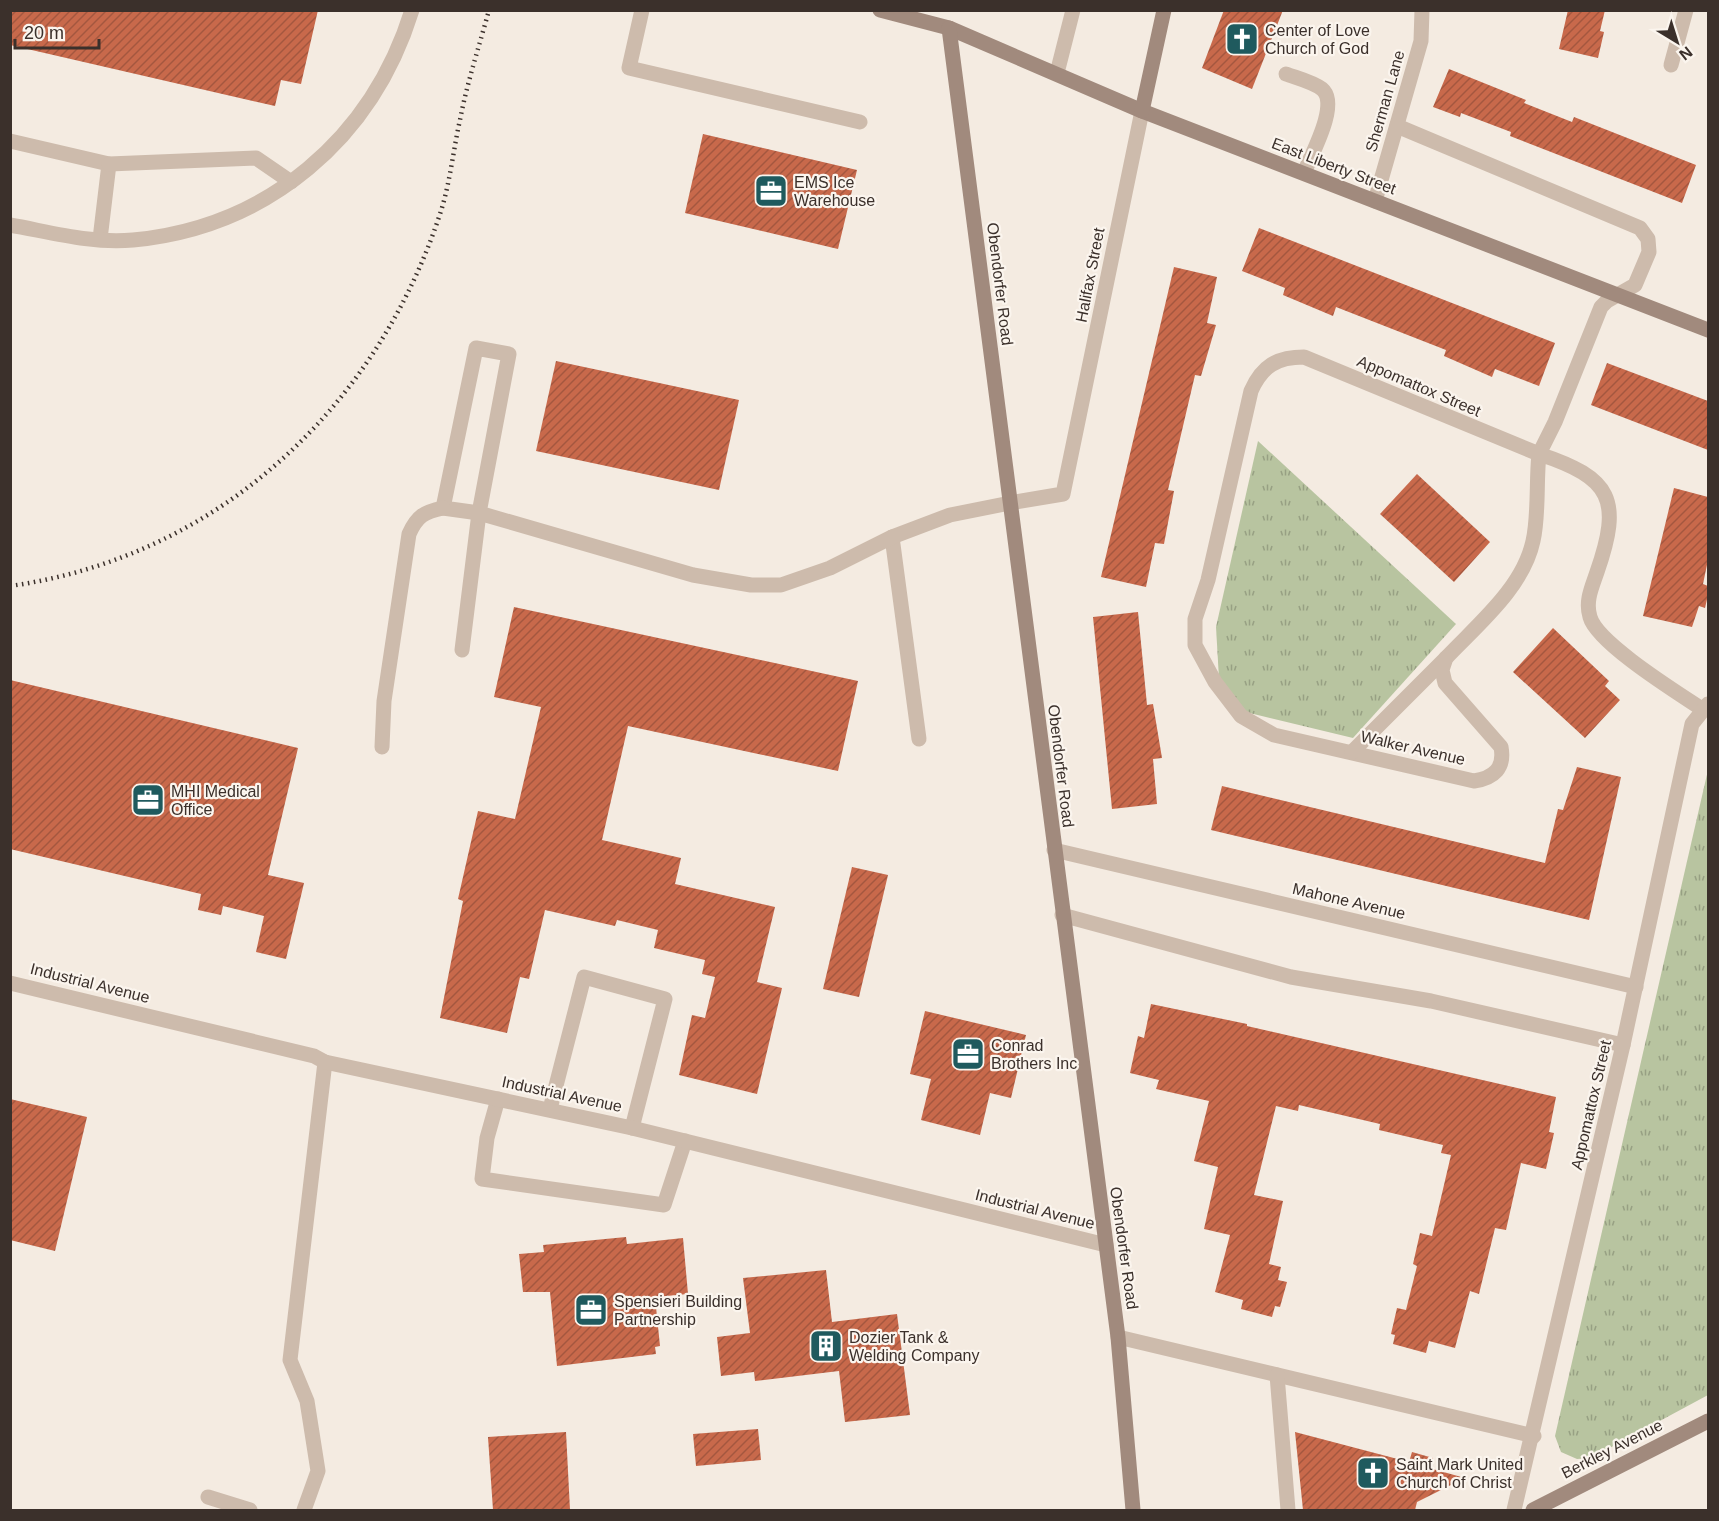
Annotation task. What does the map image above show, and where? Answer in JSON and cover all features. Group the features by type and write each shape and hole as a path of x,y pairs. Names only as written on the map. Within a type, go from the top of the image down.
{"street":[{"path":"10,225 78,238 131,240 177,233 213,223 252,205 291,182 322,157 356,121 378,89 402,42 411,10"},
{"path":"642,10 629,68 860,122"},
{"name":"East Liberty Street","path":"880,10 949,28 1142,111 1708,330"},
{"path":"1057,73 1073,10"},
{"name":"Halifax Street","path":"1010,503 1063,494 1164,10"},
{"name":"Sherman Lane","path":"1375,201 1421,41 1422,10"},
{"path":"1671,65 1686,10"},
{"name":"Obendorfer Road","path":"949,28 1118,1337 1133,1510"},
{"path":"1286,74 1321,88 1328,96 1330,107 1304,173"},
{"path":"1346,751 1446,658 1509,590 1533,541 1539,454 1602,307 1607,301 1620,296 1635,285 1649,252 1648,239 1640,228 1397,126"},
{"path":"10,141 109,164 256,158 291,182"},
{"path":"100,239 109,164"},
{"path":"443,508 476,348 509,354 479,513 462,650"},
{"name":"Appomattox Street","path":"1346,751 1274,735 1241,716 1215,682 1195,645 1195,619 1208,580 1251,391 1258,375 1271,364 1287,357 1304,357 1539,454"},
{"path":"1539,454 1590,475 1600,484 1608,500 1610,509 1602,556 1588,599 1590,618 1599,631 1641,667 1705,707"},
{"path":"381,747 384,701 409,534 416,519 425,512 443,508 479,513 693,575 751,585 781,585 809,575 892,537 950,515 1010,503"},
{"path":"892,537 919,739"},
{"name":"Walker Avenue","path":"1346,751 1474,781 1488,779 1499,770 1503,759 1501,747 1445,683 1442,670 1446,658"},
{"name":"Appomattox Street","path":"1514,1510 1534,1436 1623,1045 1692,724 1705,707"},
{"name":"Mahone Avenue","path":"1054,850 1636,987"},
{"path":"1062,915 1291,977 1431,1001 1623,1045"},
{"path":"550,1109 584,977 665,999 632,1128"},
{"name":"Industrial Avenue","path":"10,983 314,1056 325,1062 632,1128 1106,1245"},
{"path":"304,1510 318,1471 307,1401 290,1360 325,1062"},
{"path":"498,1099 487,1138 482,1179 664,1205 685,1141"},
{"path":"1118,1337 1534,1436"},
{"path":"1277,1375 1288,1510"},
{"name":"Berkley Avenue","path":"1533,1510 1708,1421"},
{"path":"208,1497 250,1510"}],"green space":[{"path":"1258,441 1456,624 1353,738 1229,708 1220,696 1216,627"},
{"path":"1708,770 1708,1395 1591,1458 1577,1459 1561,1452 1555,1436"}],"building":[{"path":"10,10 318,10 301,84 281,80 275,106 10,45"},
{"name":"Center of Love Church of God","path":"1224,10 1283,10 1252,89 1202,68"},
{"path":"1568,10 1605,10 1600,31 1604,32 1598,58 1559,49"},
{"path":"1449,69 1526,100 1524,103 1572,122 1574,117 1696,165 1682,203 1510,136 1511,132 1461,113 1460,117 1433,107"},
{"name":"EMS Ice Warehouse","path":"703,134 857,170 838,249 685,213"},
{"path":"1259,228 1555,343 1539,386 1495,369 1492,377 1444,356 1446,350 1336,307 1333,316 1283,295 1285,288 1242,271"},
{"path":"1174,267 1217,277 1207,323 1216,325 1201,376 1195,375 1168,490 1174,491 1164,544 1155,543 1146,587 1101,577"},
{"path":"556,361 739,400 719,490 536,451"},
{"path":"1607,363 1708,401 1708,450 1591,405"},
{"path":"1417,474 1490,542 1454,582 1380,514"},
{"path":"1674,488 1708,497 1708,560 1703,584 1708,586 1708,595 1705,608 1699,606 1692,627 1643,616"},
{"path":"514,607 858,681 838,771 628,726 602,840 681,858 675,884 775,907 757,982 782,988 757,1094 679,1075 692,1015 705,1018 715,977 702,974 705,960 654,948 658,930 617,920 615,926 545,910 529,979 520,977 507,1033 440,1018 463,901 458,899 478,811 515,819 541,707 494,697"},
{"path":"1138,612 1147,705 1153,704 1162,758 1153,759 1157,804 1112,809 1093,617"},
{"path":"1553,628 1609,681 1605,686 1620,700 1585,738 1513,672"},
{"name":"MHI Medical Office","path":"10,680 298,748 268,875 304,883 286,959 256,952 264,916 223,906 221,915 198,910 201,894 10,849"},
{"path":"1577,767 1621,777 1589,920 1211,830 1222,786 1545,863 1558,809 1563,810"},
{"path":"852,867 888,875 859,997 823,989"},
{"path":"1151,1004 1247,1024 1247,1026 1556,1097 1549,1132 1554,1133 1546,1169 1521,1163 1506,1230 1495,1228 1479,1294 1470,1291 1455,1348 1429,1341 1426,1353 1393,1344 1395,1335 1391,1334 1397,1308 1406,1310 1417,1266 1413,1264 1420,1233 1432,1236 1451,1155 1441,1153 1443,1145 1379,1130 1380,1124 1299,1105 1298,1111 1276,1106 1254,1195 1283,1201 1269,1264 1281,1267 1278,1280 1287,1282 1280,1307 1275,1306 1272,1317 1241,1309 1243,1300 1215,1292 1230,1235 1204,1229 1218,1167 1194,1161 1209,1101 1156,1089 1159,1080 1130,1073 1138,1036 1144,1038"},
{"name":"Conrad Brothers Inc","path":"925,1011 1026,1035 1011,1098 990,1093 980,1135 921,1120 931,1079 910,1074"},
{"path":"10,1099 87,1117 55,1251 10,1240"},
{"name":"Spensieri Building Partnership","path":"626,1237 627,1244 683,1238 688,1294 655,1297 660,1346 655,1347 656,1354 557,1366 550,1292 523,1292 519,1254 544,1252 543,1245"},
{"name":"Dozier Tank & Welding Company","path":"826,1270 832,1322 897,1314 910,1415 845,1422 839,1371 755,1381 754,1372 721,1376 717,1337 750,1333 743,1278"},
{"path":"758,1429 761,1460 696,1466 693,1434"},
{"path":"566,1432 570,1510 493,1510 488,1437"},
{"name":"Saint Mark United Church of Christ","path":"1295,1432 1409,1462 1412,1452 1433,1458 1429,1468 1465,1478 1417,1502 1415,1510 1303,1510"}],"railway":[{"path":"10,586 85,570 156,543 220,507 279,462 330,410 375,350 412,285 440,214 466,92 489,10"}],"place":[{"name":"Center of Love Church of God","path":"1242,39"},
{"name":"EMS Ice Warehouse","path":"771,191"},
{"name":"MHI Medical Office","path":"148,800"},
{"name":"Conrad Brothers Inc","path":"968,1054"},
{"name":"Spensieri Building Partnership","path":"591,1310"},
{"name":"Dozier Tank & Welding Company","path":"826,1346"},
{"name":"Saint Mark United Church of Christ","path":"1373,1473"}]}
